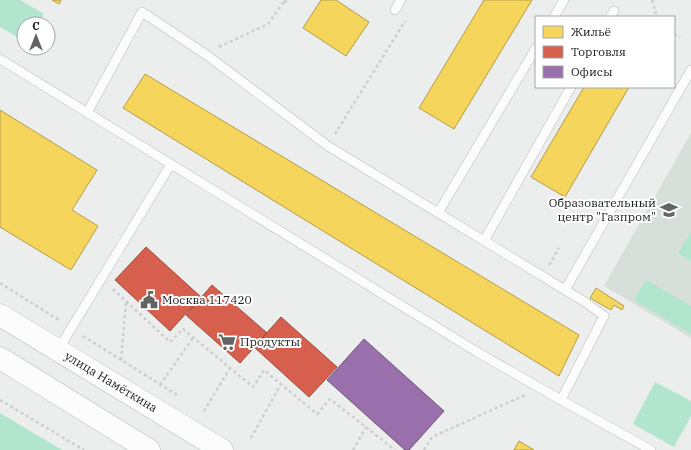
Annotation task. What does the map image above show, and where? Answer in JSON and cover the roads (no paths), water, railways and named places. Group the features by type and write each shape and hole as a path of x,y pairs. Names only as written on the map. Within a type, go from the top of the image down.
{"main road":[{"name":"улица Намёткина","path":"0,315 222,450"},
{"path":"0,358 149,450"}],"lane":[{"path":"395,10 401,0"},
{"path":"555,16 564,0"},
{"path":"87,113 142,12 208,56 328,146 565,290 604,316 561,400"},
{"path":"438,213 535,50"},
{"path":"0,59 477,352 651,450"},
{"path":"565,290 691,70"},
{"path":"484,241 570,88"},
{"path":"58,350 171,164"}],"place":[{"name":"Образовательный центр \"Газпром\"","path":"669,210"},
{"name":"Москва 117420","path":"149,300"},
{"name":"Продукты","path":"227,342"}]}
